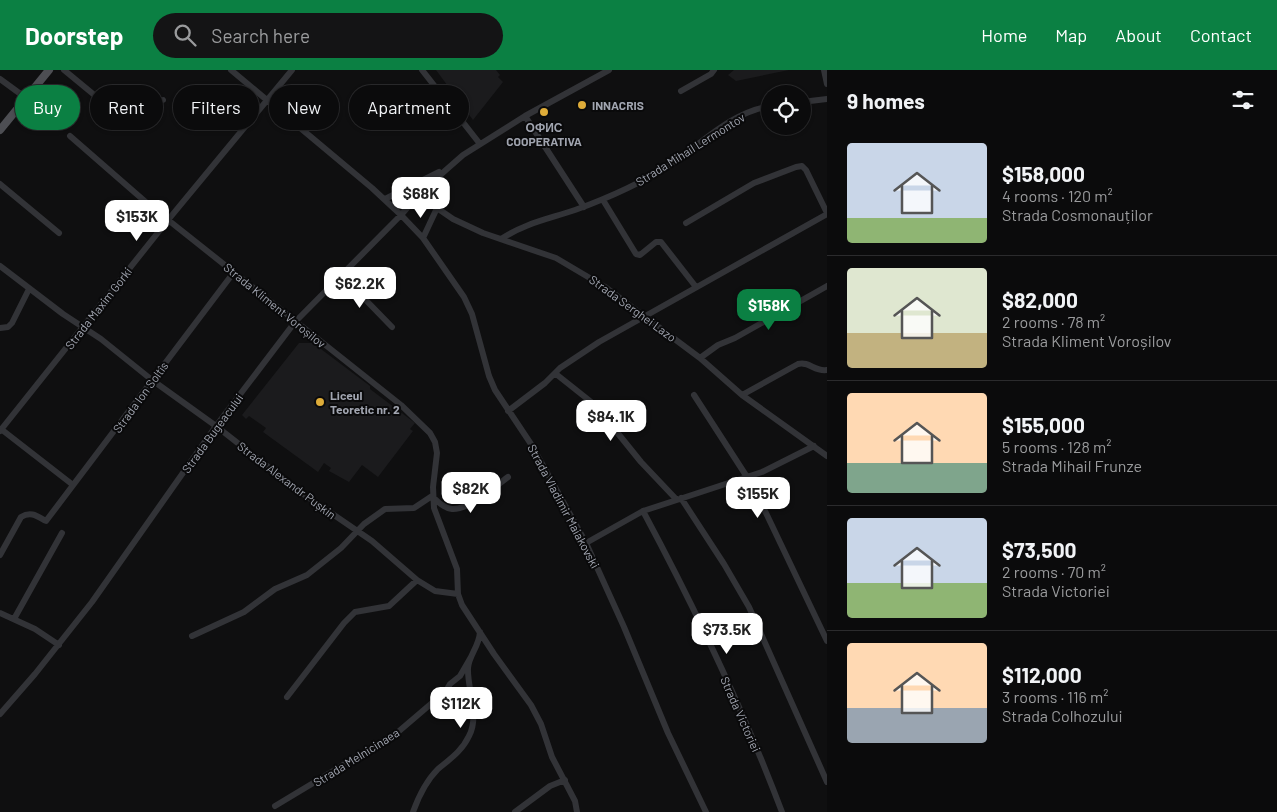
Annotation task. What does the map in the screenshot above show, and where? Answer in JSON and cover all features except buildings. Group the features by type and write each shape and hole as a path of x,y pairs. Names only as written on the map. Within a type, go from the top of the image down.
{"main road":[{"path":"36,85 48,70"},
{"path":"0,130 15,112"}],"street":[{"path":"64,70 90,91"},
{"name":"Strada Vladimir Maiakovski","path":"231,70 402,215 423,238 468,305 495,390 544,466 586,543 624,627 668,733 706,812"},
{"name":"Strada Maxim Gorki","path":"0,430 168,220 292,70"},
{"path":"422,70 480,144"},
{"name":"Strada Bugeacului","path":"0,714 59,645 130,550 216,426 295,322 402,215 422,192 463,155 525,116 609,70"},
{"path":"681,91 711,74 714,70"},
{"path":"824,70 827,84"},
{"path":"0,78 15,90"},
{"path":"811,101 827,99"},
{"name":"Strada Mihail Lermontov","path":"501,239 527,224 603,200 648,178 701,140 742,114 761,109"},
{"path":"525,116 584,207"},
{"name":"Strada Kliment Voroșilov","path":"70,136 168,220 401,405 430,433 435,442 437,453 432,496 440,526 457,569 458,594 462,606 531,705 541,724 552,757 575,801 577,812"},
{"path":"508,411 556,374 560,368 599,342 827,213 806,170 802,166 796,166 754,184 686,223"},
{"name":"Strada Bugeacului","path":"385,199 445,170"},
{"path":"0,184 59,233"},
{"name":"Strada Serghei Lazo","path":"422,192 437,208 453,220 556,258 605,287 700,358 742,395 827,456"},
{"path":"603,200 636,254 640,255 656,242 661,242 696,287"},
{"path":"423,238 437,208"},
{"name":"Strada Alexandr Pușkin","path":"0,266 29,289 101,339 152,380 377,546 417,580 435,591 458,594"},
{"name":"Strada Ion Soltîs","path":"0,555 21,517 26,514 32,514 46,521 234,272"},
{"path":"341,276 392,327"},
{"path":"700,358 718,345 735,338 827,286"},
{"path":"0,328 8,327 12,323 29,289"},
{"path":"742,395 798,364 805,363 816,370 827,370"},
{"path":"556,374 595,405 641,462 679,499 724,564 749,607 827,782"},
{"path":"694,395 747,477 827,641"},
{"path":"0,430 73,485"},
{"path":"586,543 643,511 747,477 779,464 814,446"},
{"path":"192,636 244,612 275,589 307,576 335,553 356,531 385,509 414,508 432,496 443,506 452,509 460,507 474,502 508,477"},
{"name":"Strada Victoriei","path":"643,511 690,602 735,699 782,812"},
{"path":"14,619 62,533"},
{"path":"287,697 344,623 355,612 389,606 417,580"},
{"path":"0,613 35,629 59,645"},
{"path":"413,812 437,770 452,759 462,748 470,734 472,702 468,672 480,632"},
{"name":"Strada Melnicinaea","path":"275,806 398,732 446,691 450,684 460,676 471,657"},
{"path":"515,812 550,786 565,780"}],"shaded area":[{"path":"436,70 496,70 500,75 498,77 503,82 473,120 469,115 469,85 447,85"},
{"path":"734,70 789,70 736,81 728,75"},
{"name":"Liceul Teoretic nr. 2","path":"299,343 313,343 415,423 410,429 413,431 378,477 362,465 349,482 329,471 331,468 324,463 318,472 263,432 266,428 249,416 246,419 242,415"}],"place":[{"name":"INNACRIS","path":"582,105"},
{"name":"ОФИС COOPERATIVA","path":"544,112"},
{"name":"Liceul Teoretic nr. 2","path":"320,402"}]}
